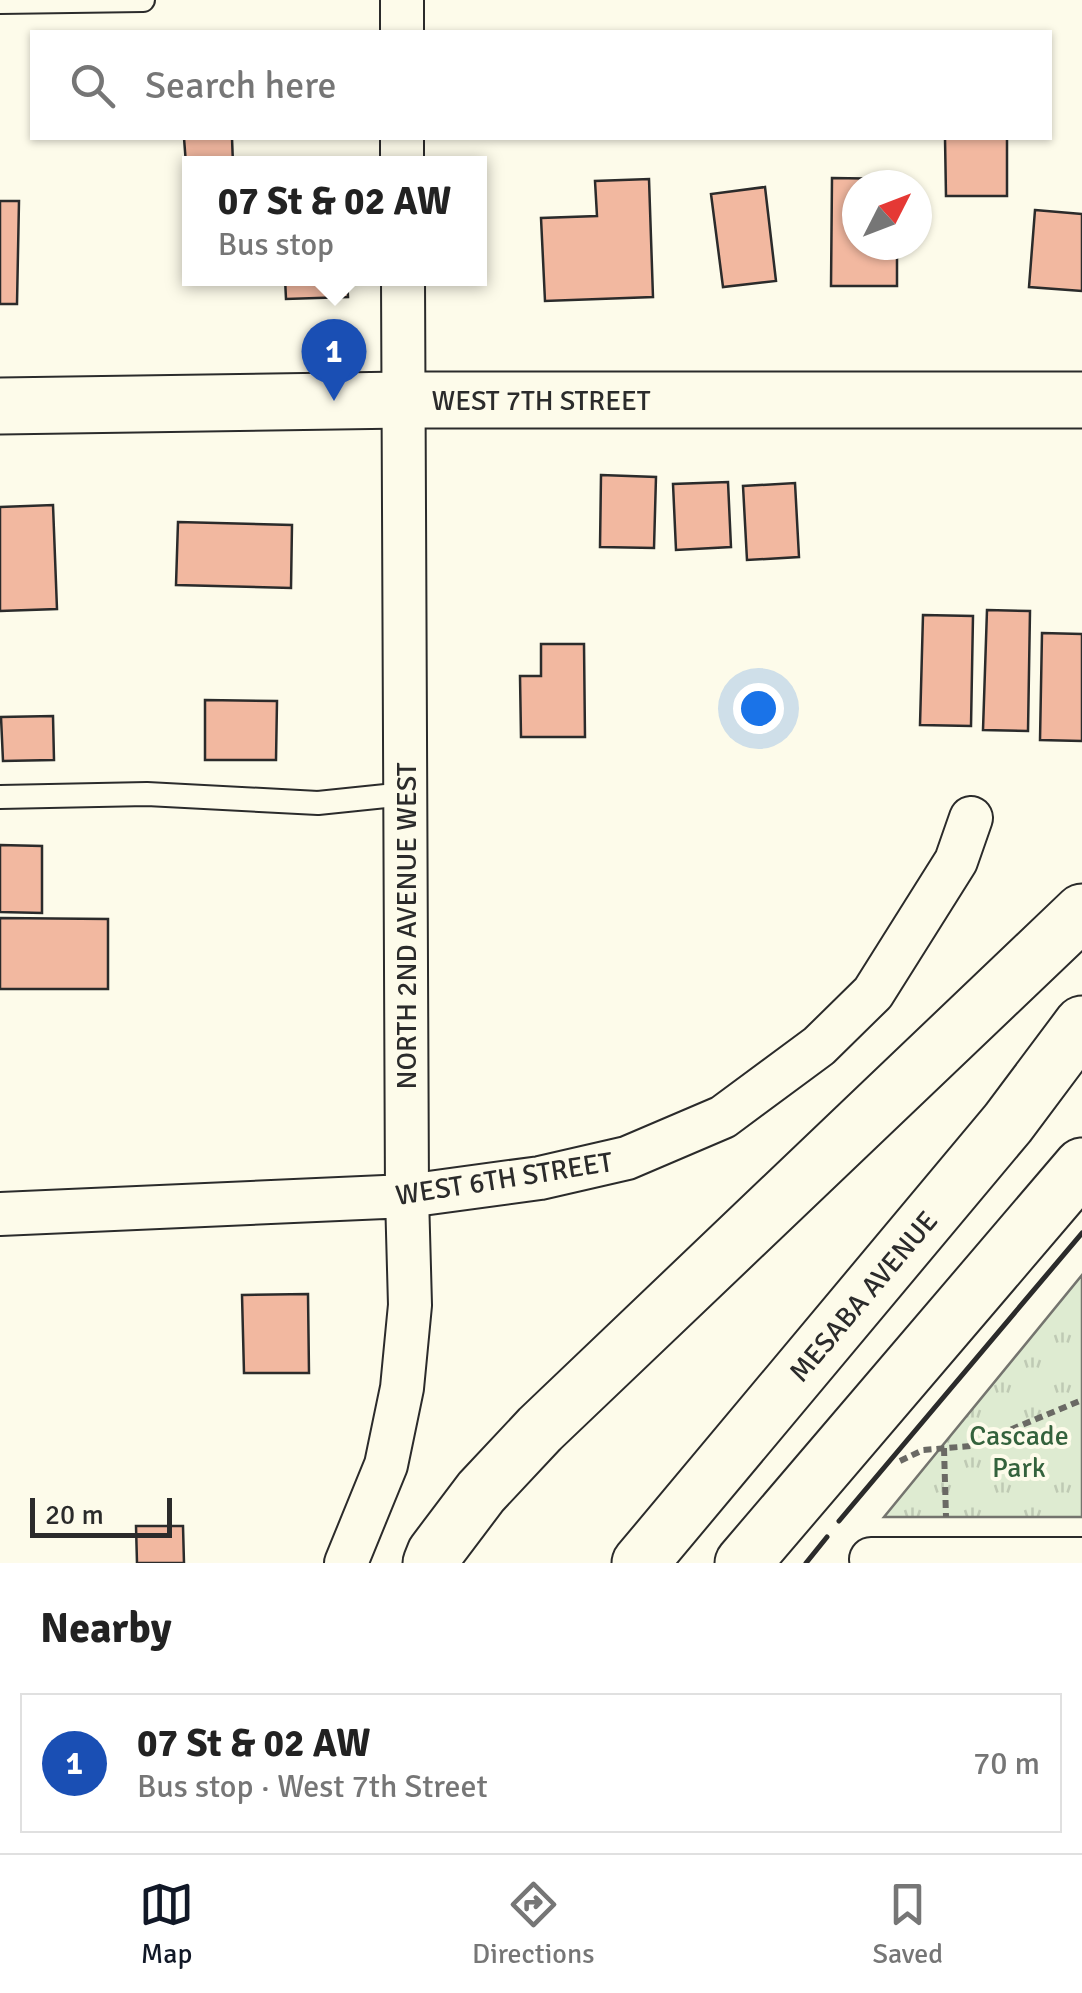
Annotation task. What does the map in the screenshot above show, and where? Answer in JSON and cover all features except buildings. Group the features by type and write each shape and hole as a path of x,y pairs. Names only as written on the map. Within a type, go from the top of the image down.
{"main road":[{"name":"WEST 7TH STREET","path":"0,406 404,400 1082,400"},
{"path":"431,1563 481,1492 540,1430 1082,912"},
{"name":"MESABA AVENUE","path":"640,1563 1008,1123 1082,1024"},
{"path":"744,1563 1080,1169"}],"street":[{"path":"402,0 402,30"},
{"name":"NORTH 2ND AVENUE WEST","path":"346,1563 386,1465 402,1388 410,1305 403,286"},
{"name":"WEST 6TH STREET","path":"0,1214 408,1196 540,1178 627,1158 723,1117 819,1046 874,993 956,861 970,818"},
{"path":"872,1559 1082,1560"}],"lane":[{"path":"0,2 143,0"},
{"path":"0,797 147,794 318,803 405,794"}],"path":[{"path":"901,1460 924,1450 971,1446 1082,1400"},
{"path":"944,1448 947,1560"}],"green space":[{"name":"Cascade Park","path":"1082,1275 1082,1517 884,1517"}],"wall":[{"path":"839,1521 1082,1233"},
{"path":"806,1563 827,1537"}],"place":[{"name":"07 St & 02 AW","path":"334,401"}]}
